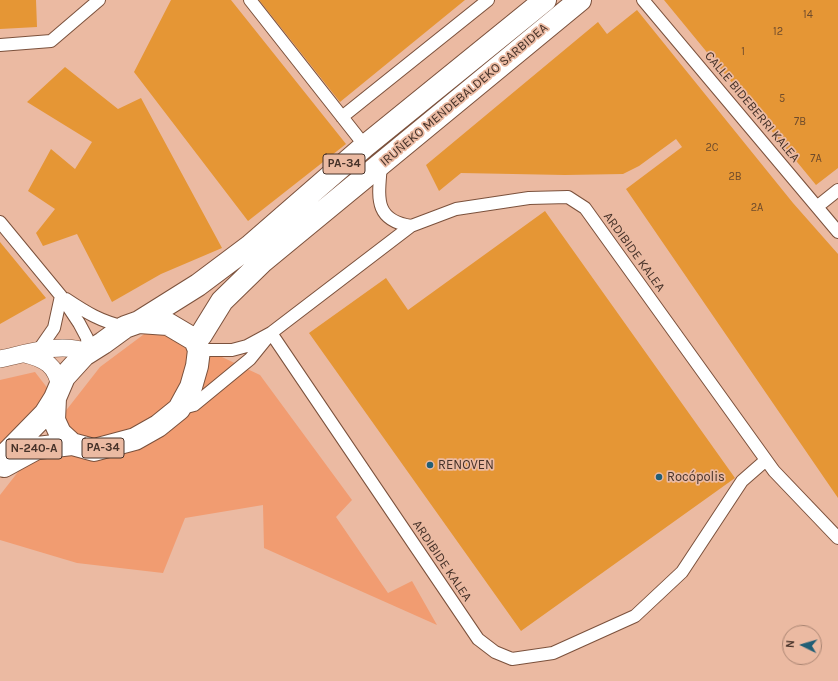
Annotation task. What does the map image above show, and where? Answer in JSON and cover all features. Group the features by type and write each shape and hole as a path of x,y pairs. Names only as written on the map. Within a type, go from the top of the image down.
{"highway":[{"name":"IRUÑEKO MENDEBALDEKO SARBIDEA","path":"546,0 365,146 250,246 198,285 84,354 64,377 58,392 54,420 60,433 72,444 94,450 135,439 158,426 179,409 191,387 197,345 201,335 222,301 263,261 580,0"},
{"path":"132,324 168,324 197,345"},
{"name":"N-240-A","path":"0,460 45,414 58,392"},
{"name":"N-240-A","path":"0,468 37,448 72,444"}],"street":[{"path":"0,45 51,41 99,0"},
{"path":"250,0 365,146"},
{"path":"342,117 488,0"},
{"name":"CALLE BIDEBERRI KALEA","path":"643,0 818,206 838,232"},
{"path":"381,164 378,197 382,211 398,224 411,226"},
{"path":"818,206 838,190"},
{"name":"ARDIBIDE KALEA","path":"766,460 742,482 682,572 635,616 553,652 512,659 495,652 478,640 271,333 411,226 456,209 529,198 568,197 585,208 774,471 838,538"},
{"path":"0,222 62,296 87,338 88,352 77,348 49,349 0,359"},
{"path":"62,296 89,315 110,324 132,324"},
{"path":"31,352 54,328 62,296"},
{"path":"197,345 232,350 247,346 271,333"},
{"path":"179,409 194,405 250,358 271,333"},
{"path":"31,352 47,363 58,375 58,392"}],"shaded area":[{"path":"159,323 207,350 260,375 352,500 336,517 388,593 412,581 437,625 264,548 263,505 185,518 163,573 77,563 0,540 0,495 100,367"},
{"path":"35,372 55,398 0,455 0,380"}],"building":[{"path":"0,0 36,0 37,27 0,29"},
{"path":"171,0 231,0 346,144 248,221 134,72"},
{"path":"259,0 465,0 340,102"},
{"path":"664,0 838,0 838,168 816,185"},
{"path":"637,10 793,203 838,254 838,498 626,189 682,147 676,139 639,166 623,174 565,175 461,173 439,191 426,165 598,22 607,34"},
{"path":"65,67 118,109 141,98 222,248 161,274 112,302 77,234 43,246 36,233 55,209 28,191 51,149 75,169 92,142 27,102"},
{"path":"545,211 735,478 521,631 309,333 386,278 408,310"},
{"path":"0,242 46,298 0,324"}],"place":[{"name":"RENOVEN","path":"430,465"},
{"name":"Rocópolis","path":"659,477"}]}
